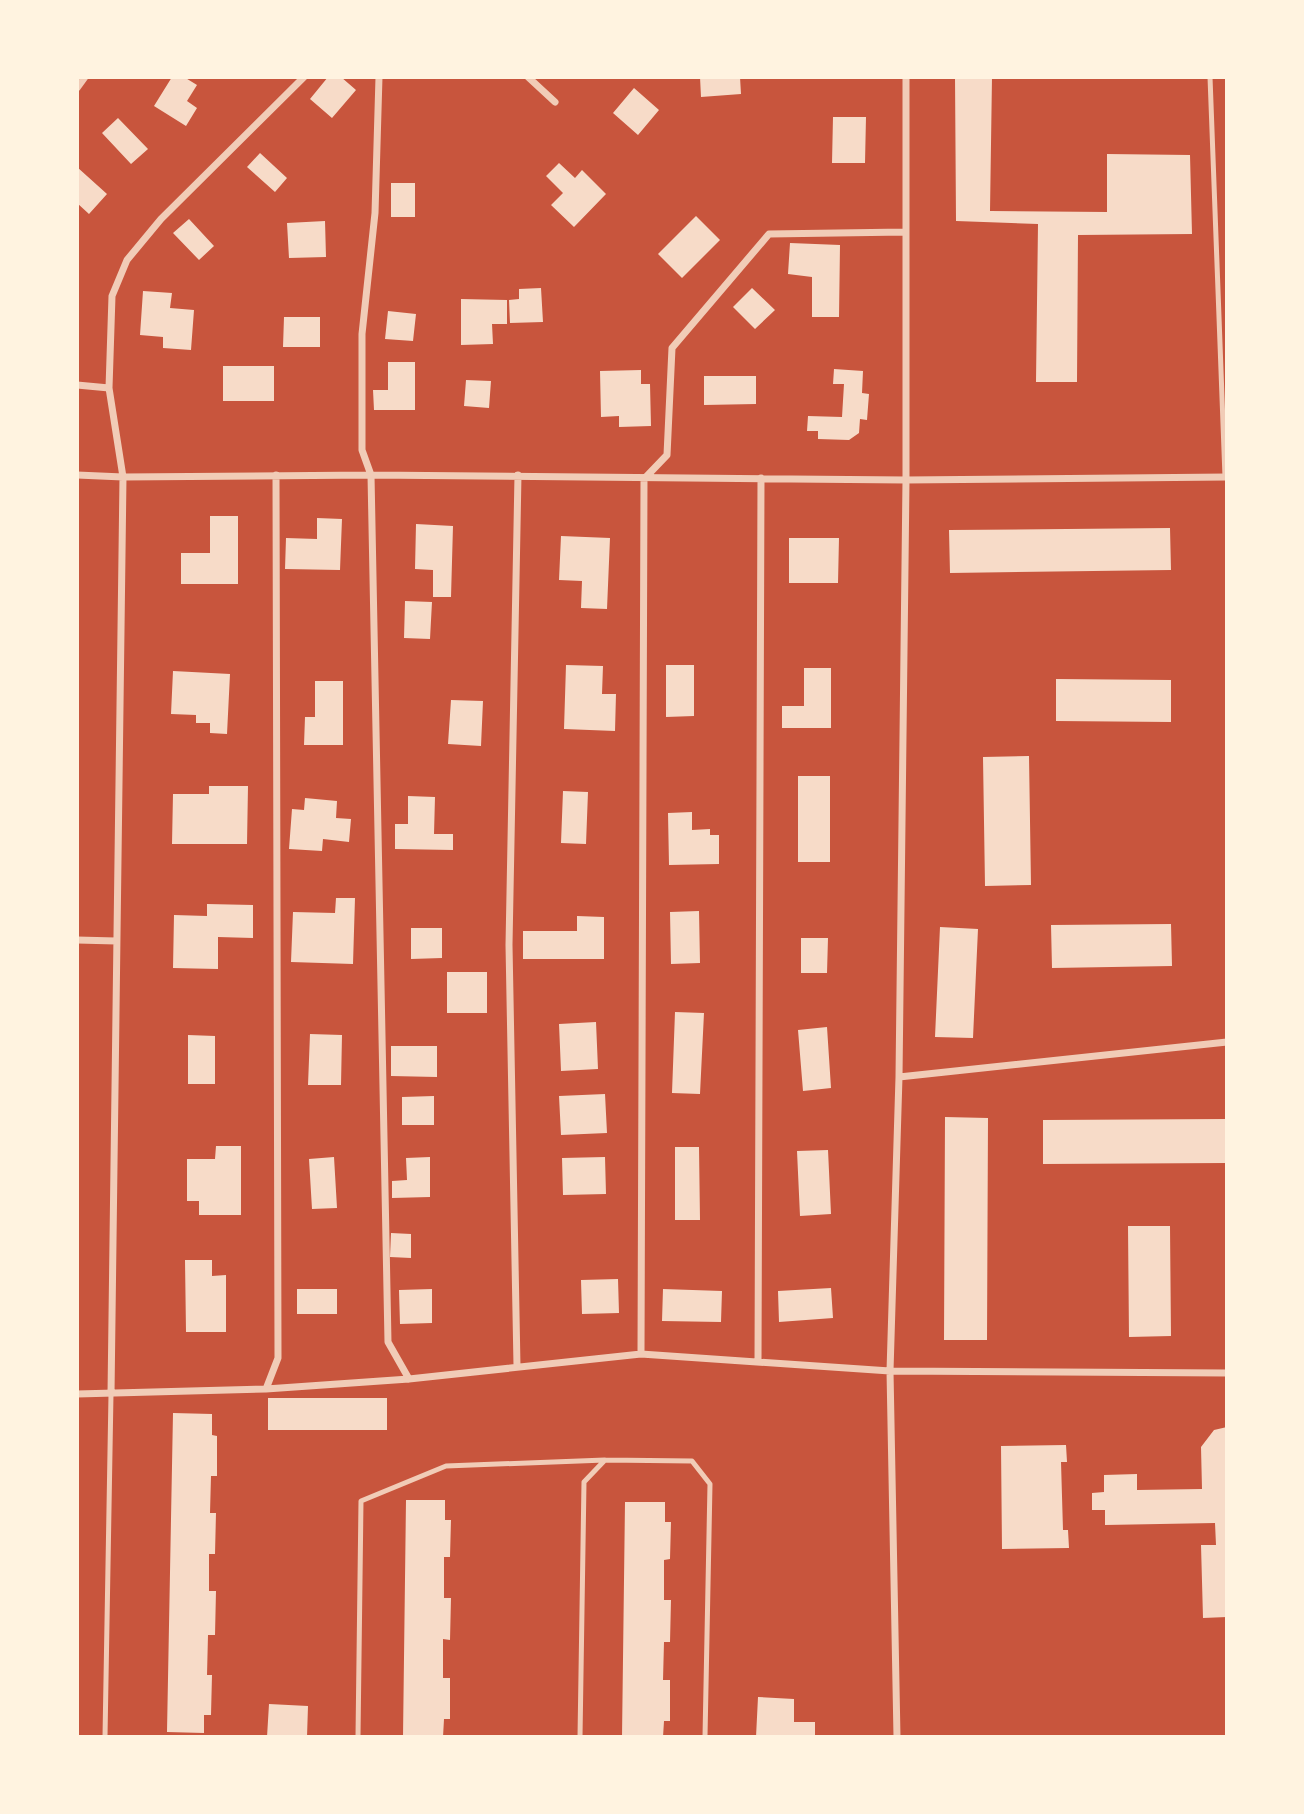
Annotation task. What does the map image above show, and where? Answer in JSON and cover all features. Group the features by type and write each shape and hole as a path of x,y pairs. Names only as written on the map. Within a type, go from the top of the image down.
{"street":[{"path":"77,88 85,77"},
{"path":"111,1394 123,477 109,388 112,296 127,260 161,219 304,77"},
{"path":"379,77 374,213 362,334 362,450 371,475 388,1342 409,1379"},
{"path":"528,77 555,102"},
{"path":"897,1737 890,1371 899,1077 906,480 906,77"},
{"path":"641,1354 644,479 667,454 672,348 769,234 905,232"},
{"path":"77,385 109,388"},
{"path":"77,475 517,475 644,479 906,480 1226,477"},
{"path":"266,1389 278,1358 276,475"},
{"path":"517,475 509,945 517,1366"},
{"path":"758,1362 761,478"},
{"path":"77,940 116,941"},
{"path":"899,1077 1227,1042"},
{"path":"77,1394 266,1389 409,1379 641,1354 890,1371 1227,1374"}],"lane":[{"path":"1210,77 1226,477"},
{"path":"105,1737 111,1394"},
{"path":"580,1737 584,1482 605,1460"},
{"path":"358,1737 361,1501 446,1466 605,1460 692,1461 710,1484 705,1737"}],"building":[{"path":"172,77 184,77 197,85 187,101 197,108 186,126 154,106"},
{"path":"328,77 341,77 356,90 332,118 310,99"},
{"path":"700,77 740,77 741,94 701,97"},
{"path":"955,77 992,77 990,211 1107,212 1107,154 1190,155 1192,234 1078,235 1077,382 1036,382 1038,224 956,221"},
{"path":"634,88 659,110 638,135 613,113"},
{"path":"833,117 866,117 865,163 832,163"},
{"path":"118,118 148,149 131,164 102,133"},
{"path":"260,153 287,178 275,192 247,167"},
{"path":"559,163 575,178 582,170 606,194 574,227 551,205 563,193 546,176"},
{"path":"77,167 107,194 89,214 77,203"},
{"path":"391,183 415,183 415,217 391,217"},
{"path":"696,216 720,240 682,278 658,254"},
{"path":"189,219 214,246 199,260 173,233"},
{"path":"325,221 326,257 289,258 287,223"},
{"path":"790,243 840,245 839,317 812,317 812,277 788,274"},
{"path":"541,288 543,322 510,323 509,300 519,299 519,289"},
{"path":"752,288 775,310 755,329 733,307"},
{"path":"143,291 172,293 170,308 194,310 191,350 163,348 163,337 140,335"},
{"path":"461,299 507,300 507,324 492,324 493,344 461,345"},
{"path":"388,311 416,314 413,341 385,339"},
{"path":"284,317 320,317 320,347 283,347"},
{"path":"388,362 415,362 415,410 374,410 373,390 388,390"},
{"path":"223,366 274,366 274,401 223,401"},
{"path":"834,369 863,371 862,393 869,394 867,420 860,419 859,433 849,440 818,439 818,431 807,431 808,416 842,417 844,384 833,384"},
{"path":"641,370 641,384 650,384 651,426 619,427 619,416 601,417 600,371"},
{"path":"704,376 756,376 756,404 704,405"},
{"path":"466,380 491,381 489,408 464,406"},
{"path":"210,516 238,516 238,584 181,584 181,553 210,553"},
{"path":"317,518 342,519 340,570 285,569 286,538 317,539"},
{"path":"416,524 453,526 451,597 433,597 433,570 415,569"},
{"path":"1170,528 1171,570 950,573 949,530"},
{"path":"561,536 610,538 607,609 581,608 582,581 559,580"},
{"path":"789,538 839,538 838,583 789,583"},
{"path":"405,601 432,602 430,639 404,638"},
{"path":"566,665 603,666 602,694 616,694 615,731 564,729"},
{"path":"666,665 694,665 694,716 666,717"},
{"path":"804,668 831,668 831,728 782,728 782,706 804,706"},
{"path":"173,671 230,674 227,734 210,733 210,723 196,723 196,715 171,714"},
{"path":"1056,679 1171,680 1171,722 1056,721"},
{"path":"315,681 343,681 343,745 304,745 305,717 315,717"},
{"path":"451,700 483,701 481,746 448,744"},
{"path":"1029,756 1031,885 985,886 983,757"},
{"path":"798,776 830,776 830,862 798,862"},
{"path":"209,786 248,786 247,844 172,844 173,794 209,794"},
{"path":"563,791 588,792 586,844 561,843"},
{"path":"408,796 435,797 434,834 453,834 453,850 395,849 395,824 408,824"},
{"path":"305,798 337,801 336,818 351,819 349,842 323,839 322,851 289,849 292,809 304,810"},
{"path":"692,812 692,830 710,829 710,835 719,835 719,864 669,865 668,813"},
{"path":"336,898 355,898 353,964 291,962 293,912 335,913"},
{"path":"207,904 253,905 253,938 218,937 218,969 173,968 174,915 207,916"},
{"path":"699,911 700,963 671,964 670,912"},
{"path":"577,916 604,917 604,959 523,959 523,931 577,931"},
{"path":"1171,924 1172,966 1052,968 1051,925"},
{"path":"940,927 978,929 973,1038 935,1037"},
{"path":"411,928 442,928 442,958 411,959"},
{"path":"801,938 828,938 827,973 801,973"},
{"path":"447,972 487,972 487,1013 447,1013"},
{"path":"675,1012 704,1013 700,1094 672,1093"},
{"path":"596,1022 598,1069 561,1071 559,1024"},
{"path":"827,1027 831,1088 803,1091 798,1030"},
{"path":"310,1034 342,1035 341,1085 308,1085"},
{"path":"188,1035 215,1036 215,1084 188,1084"},
{"path":"391,1046 437,1046 437,1077 391,1076"},
{"path":"605,1094 607,1133 561,1135 559,1096"},
{"path":"434,1096 434,1125 402,1125 402,1097"},
{"path":"945,1117 988,1118 987,1340 944,1340"},
{"path":"1227,1119 1227,1163 1043,1164 1043,1120"},
{"path":"216,1146 241,1146 241,1215 199,1215 199,1201 187,1201 187,1159 215,1159"},
{"path":"675,1147 699,1147 700,1220 675,1220"},
{"path":"828,1150 831,1214 800,1216 797,1151"},
{"path":"334,1157 337,1208 312,1209 309,1159"},
{"path":"430,1157 430,1197 392,1198 392,1181 407,1180 406,1158"},
{"path":"605,1157 606,1194 563,1195 562,1158"},
{"path":"1128,1226 1170,1226 1171,1336 1129,1337"},
{"path":"391,1233 411,1234 411,1258 390,1257"},
{"path":"185,1260 212,1260 212,1276 226,1275 226,1332 186,1332"},
{"path":"618,1279 619,1313 582,1314 581,1280"},
{"path":"831,1288 833,1318 779,1322 778,1291"},
{"path":"297,1289 337,1289 337,1314 297,1314"},
{"path":"432,1289 432,1323 400,1324 399,1290"},
{"path":"663,1289 722,1291 721,1322 662,1321"},
{"path":"268,1398 387,1398 387,1430 268,1430"},
{"path":"173,1413 212,1414 212,1435 217,1436 217,1476 211,1476 210,1513 216,1513 215,1554 209,1554 209,1591 216,1591 215,1635 208,1635 207,1675 212,1675 211,1715 204,1715 204,1733 167,1732"},
{"path":"1227,1427 1227,1617 1203,1618 1201,1545 1216,1545 1215,1523 1105,1525 1105,1510 1092,1510 1092,1493 1104,1492 1104,1475 1137,1474 1137,1490 1202,1489 1201,1447 1214,1430"},
{"path":"1066,1445 1067,1462 1061,1462 1063,1530 1068,1530 1069,1548 1002,1549 1001,1446"},
{"path":"406,1500 445,1500 445,1520 451,1520 450,1557 444,1557 444,1598 451,1598 450,1640 443,1639 443,1678 450,1678 450,1719 444,1719 443,1737 403,1737"},
{"path":"625,1502 665,1502 665,1522 671,1522 670,1559 664,1560 664,1600 671,1600 670,1642 664,1642 663,1680 670,1680 670,1721 664,1721 663,1737 622,1737"},
{"path":"758,1697 794,1699 794,1722 815,1722 815,1737 756,1737"},
{"path":"269,1704 308,1706 307,1737 267,1737"}]}
